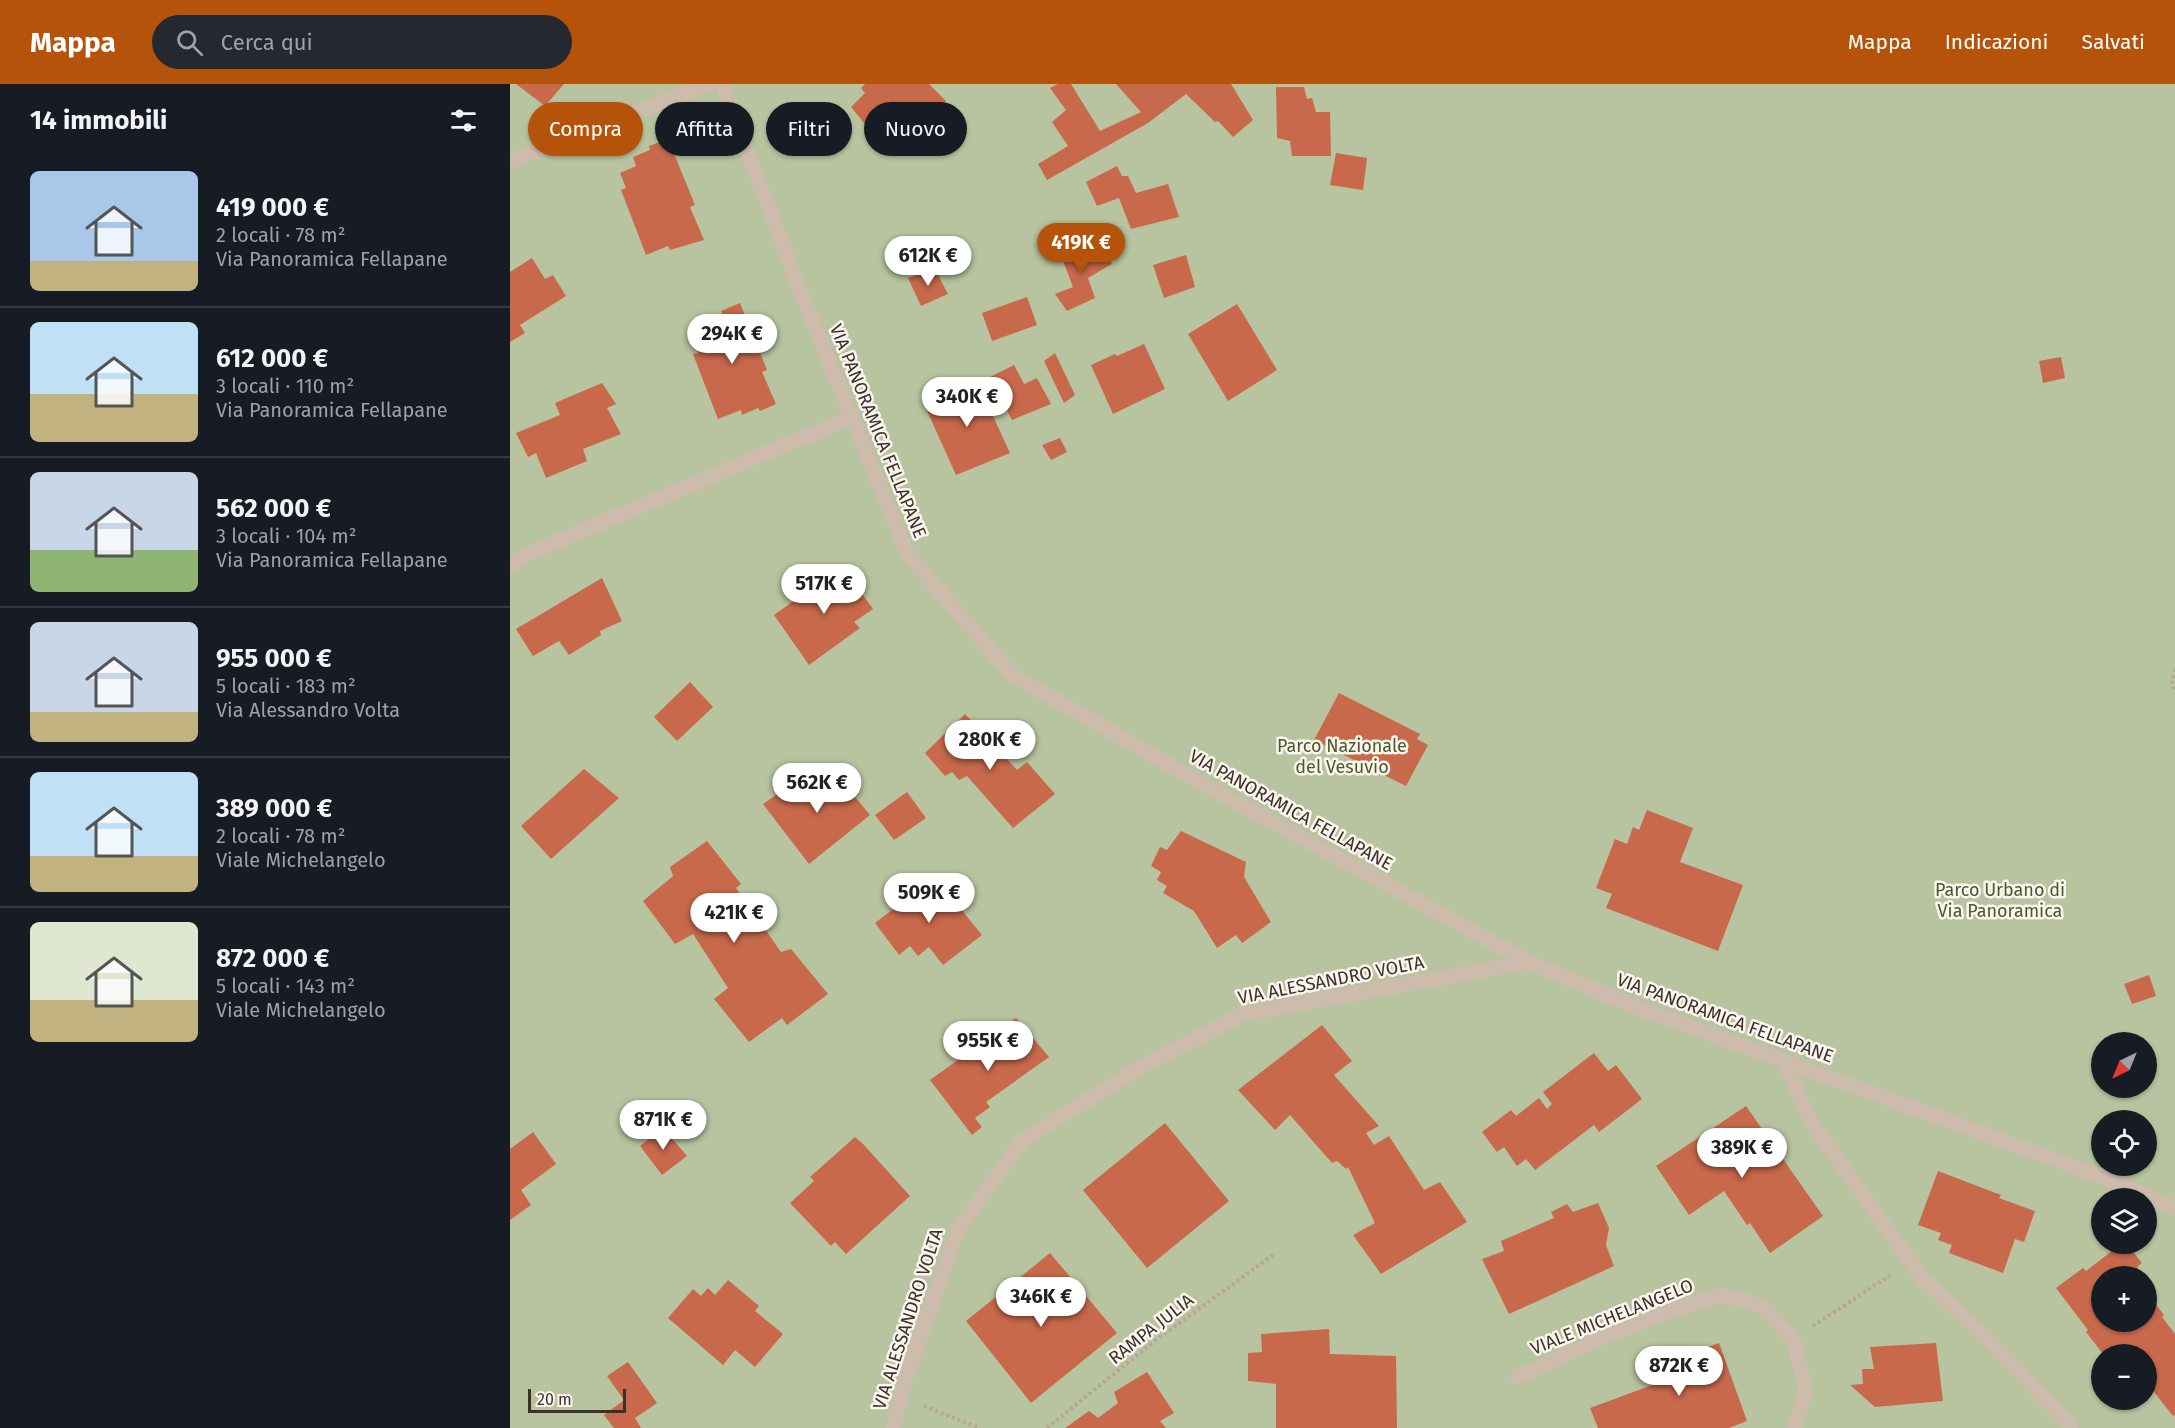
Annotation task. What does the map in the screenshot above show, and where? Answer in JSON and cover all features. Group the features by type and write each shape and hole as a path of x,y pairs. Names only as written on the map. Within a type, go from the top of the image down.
{"street":[{"path":"510,161 709,84"},
{"name":"VIA PANORAMICA FELLAPANE","path":"722,84 798,285 907,553 1011,674 1199,782 1529,962 1633,1006 2122,1184 2175,1209"},
{"path":"510,567 525,555 852,417"},
{"name":"VIA ALESSANDRO VOLTA","path":"893,1428 958,1229 1022,1141 1138,1068 1243,1014 1529,962"},
{"path":"1784,1061 1811,1122 1923,1279 1993,1344 2071,1426"},
{"name":"VIALE MICHELANGELO","path":"1517,1377 1657,1316 1721,1295 1763,1306 1793,1339 1806,1391 1794,1428"}],"path":[{"path":"2175,669 2172,683 2175,692"},
{"name":"RAMPA JULIA","path":"1047,1428 1156,1340 1273,1255"},
{"path":"1793,1339 1910,1262"},
{"path":"899,1405 929,1407 978,1428"}],"green space":[{"name":"Parco Nazionale del Vesuvio","path":"510,84 2175,84 2175,1428 510,1428"}],"building":[{"path":"516,84 564,84 548,102 540,102"},
{"path":"865,84 929,84 946,101 864,102 864,123 852,108 865,93 861,88"},
{"path":"1058,84 1071,84 1100,131 1141,112 1116,84 1231,84 1253,120 1233,137 1186,94 1148,123 1047,180 1038,164 1068,146 1052,122 1066,110 1050,88"},
{"path":"1276,87 1304,87 1307,99 1312,98 1316,112 1330,112 1331,156 1292,156 1290,141 1277,138"},
{"path":"655,144 655,156 675,156 695,205 690,207 704,240 670,250 668,246 646,255 621,190 626,188 620,173 636,166 633,157 643,156 643,153 650,150 649,146"},
{"path":"1336,153 1367,158 1363,190 1330,185"},
{"path":"1117,166 1122,176 1128,176 1136,193 1168,184 1179,217 1131,229 1119,198 1097,206 1086,182"},
{"path":"1084,241 1088,251 1102,247 1112,264 1088,278 1095,298 1067,311 1055,294 1073,287 1060,253"},
{"path":"1186,255 1195,287 1164,298 1153,265"},
{"path":"532,258 545,279 553,275 566,296 520,325 525,333 510,342 510,272"},
{"path":"935,269 948,294 921,306 908,278"},
{"path":"1027,297 1037,325 992,341 982,313"},
{"path":"740,303 767,370 762,372 776,404 742,415 741,410 718,419 693,354 698,353 692,337 708,331 704,321 723,315 721,311"},
{"path":"1237,304 1277,370 1228,401 1188,334"},
{"path":"1144,344 1165,389 1113,414 1091,365"},
{"path":"1055,353 1075,395 1064,403 1044,361"},
{"path":"2061,357 2065,378 2043,383 2039,361"},
{"path":"1014,365 1024,384 1037,378 1051,404 1012,420 990,377"},
{"path":"976,379 1010,453 956,475 924,404"},
{"path":"602,383 616,404 607,408 621,434 583,449 587,461 546,478 536,453 528,457 516,433 560,415 555,403"},
{"path":"1060,438 1067,452 1051,460 1042,445"},
{"path":"842,566 873,609 854,622 860,628 809,665 774,615"},
{"path":"602,578 622,621 600,631 601,635 569,655 559,641 533,656 516,629"},
{"path":"690,682 713,707 677,741 654,717"},
{"path":"1339,693 1420,734 1417,739 1428,745 1406,786 1314,740"},
{"path":"965,714 1017,770 1027,762 1055,794 1013,828 967,776 959,780 952,772 945,776 925,753"},
{"path":"584,769 619,798 551,859 521,826"},
{"path":"832,769 870,815 809,864 763,804 795,782 803,789"},
{"path":"907,792 926,818 894,840 875,815"},
{"path":"1647,810 1693,828 1680,862 1743,885 1718,951 1606,908 1612,894 1596,888 1615,839 1627,844 1633,827 1639,830"},
{"path":"1181,831 1246,862 1244,877 1271,922 1242,943 1236,935 1217,948 1194,911 1163,893 1167,886 1157,880 1161,872 1151,866 1160,847 1167,850"},
{"path":"707,841 741,884 736,888 781,952 791,949 828,994 787,1025 782,1018 749,1042 714,999 728,988 693,934 675,944 643,901 673,876 670,867"},
{"path":"935,877 982,935 943,965 929,947 918,956 910,946 899,955 875,923"},
{"path":"2149,975 2156,996 2132,1004 2124,984"},
{"path":"1016,1018 1049,1057 986,1102 990,1107 975,1118 982,1127 972,1135 930,1080"},
{"path":"1322,1025 1352,1061 1334,1075 1379,1126 1366,1133 1374,1145 1389,1136 1424,1190 1440,1182 1467,1222 1381,1274 1353,1235 1375,1223 1348,1167 1346,1169 1337,1161 1332,1163 1290,1115 1275,1130 1238,1090"},
{"path":"1594,1053 1608,1071 1616,1065 1642,1099 1599,1132 1594,1125 1535,1170 1526,1159 1517,1166 1504,1147 1497,1152 1482,1132 1511,1110 1516,1116 1539,1098 1547,1109 1552,1104 1543,1092"},
{"path":"1746,1106 1823,1216 1770,1253 1750,1223 1747,1225 1724,1191 1689,1215 1656,1166"},
{"path":"1165,1123 1229,1201 1147,1268 1083,1190"},
{"path":"663,1128 687,1156 662,1175 640,1146"},
{"path":"533,1132 556,1164 521,1190 531,1205 510,1220 510,1149"},
{"path":"855,1137 910,1196 846,1254 835,1242 831,1246 790,1203 814,1181 810,1177"},
{"path":"1938,1171 2001,1195 1999,1198 2035,1211 2024,1242 2015,1239 2003,1273 1949,1253 1952,1245 1938,1240 1941,1233 1918,1225"},
{"path":"1598,1203 1609,1228 1606,1245 1614,1266 1509,1314 1482,1259 1504,1251 1501,1241 1554,1218 1551,1212 1567,1204 1573,1212"},
{"path":"1050,1253 1117,1333 1031,1403 966,1321"},
{"path":"2108,1254 2135,1254 2142,1263 2138,1266 2092,1266"},
{"path":"2091,1267 2091,1332 2157,1332 2157,1306 2164,1315 2162,1317 2175,1334 2175,1415 2173,1416 2157,1396 2157,1344 2095,1344 2086,1332 2088,1330 2056,1288 2083,1268 2086,1271"},
{"path":"728,1280 759,1306 755,1311 783,1334 755,1367 735,1350 723,1365 668,1318 693,1289 701,1296 708,1288 715,1295"},
{"path":"1329,1329 1330,1354 1396,1356 1397,1428 1276,1428 1276,1384 1248,1381 1248,1353 1262,1352 1261,1334"},
{"path":"1719,1343 1747,1421 1729,1428 1598,1428 1590,1408 1655,1384 1649,1368"},
{"path":"1936,1343 1943,1401 1875,1407 1850,1385 1863,1384 1862,1369 1874,1369 1870,1347"},
{"path":"628,1362 657,1403 635,1418 641,1428 614,1428 604,1415 624,1400 607,1376"},
{"path":"1147,1372 1174,1413 1160,1421 1166,1428 1065,1428 1089,1411 1098,1418 1118,1403 1114,1392"}],"park label":[{"name":"Parco Urbano di Via Panoramica","path":"2000,900"}]}
